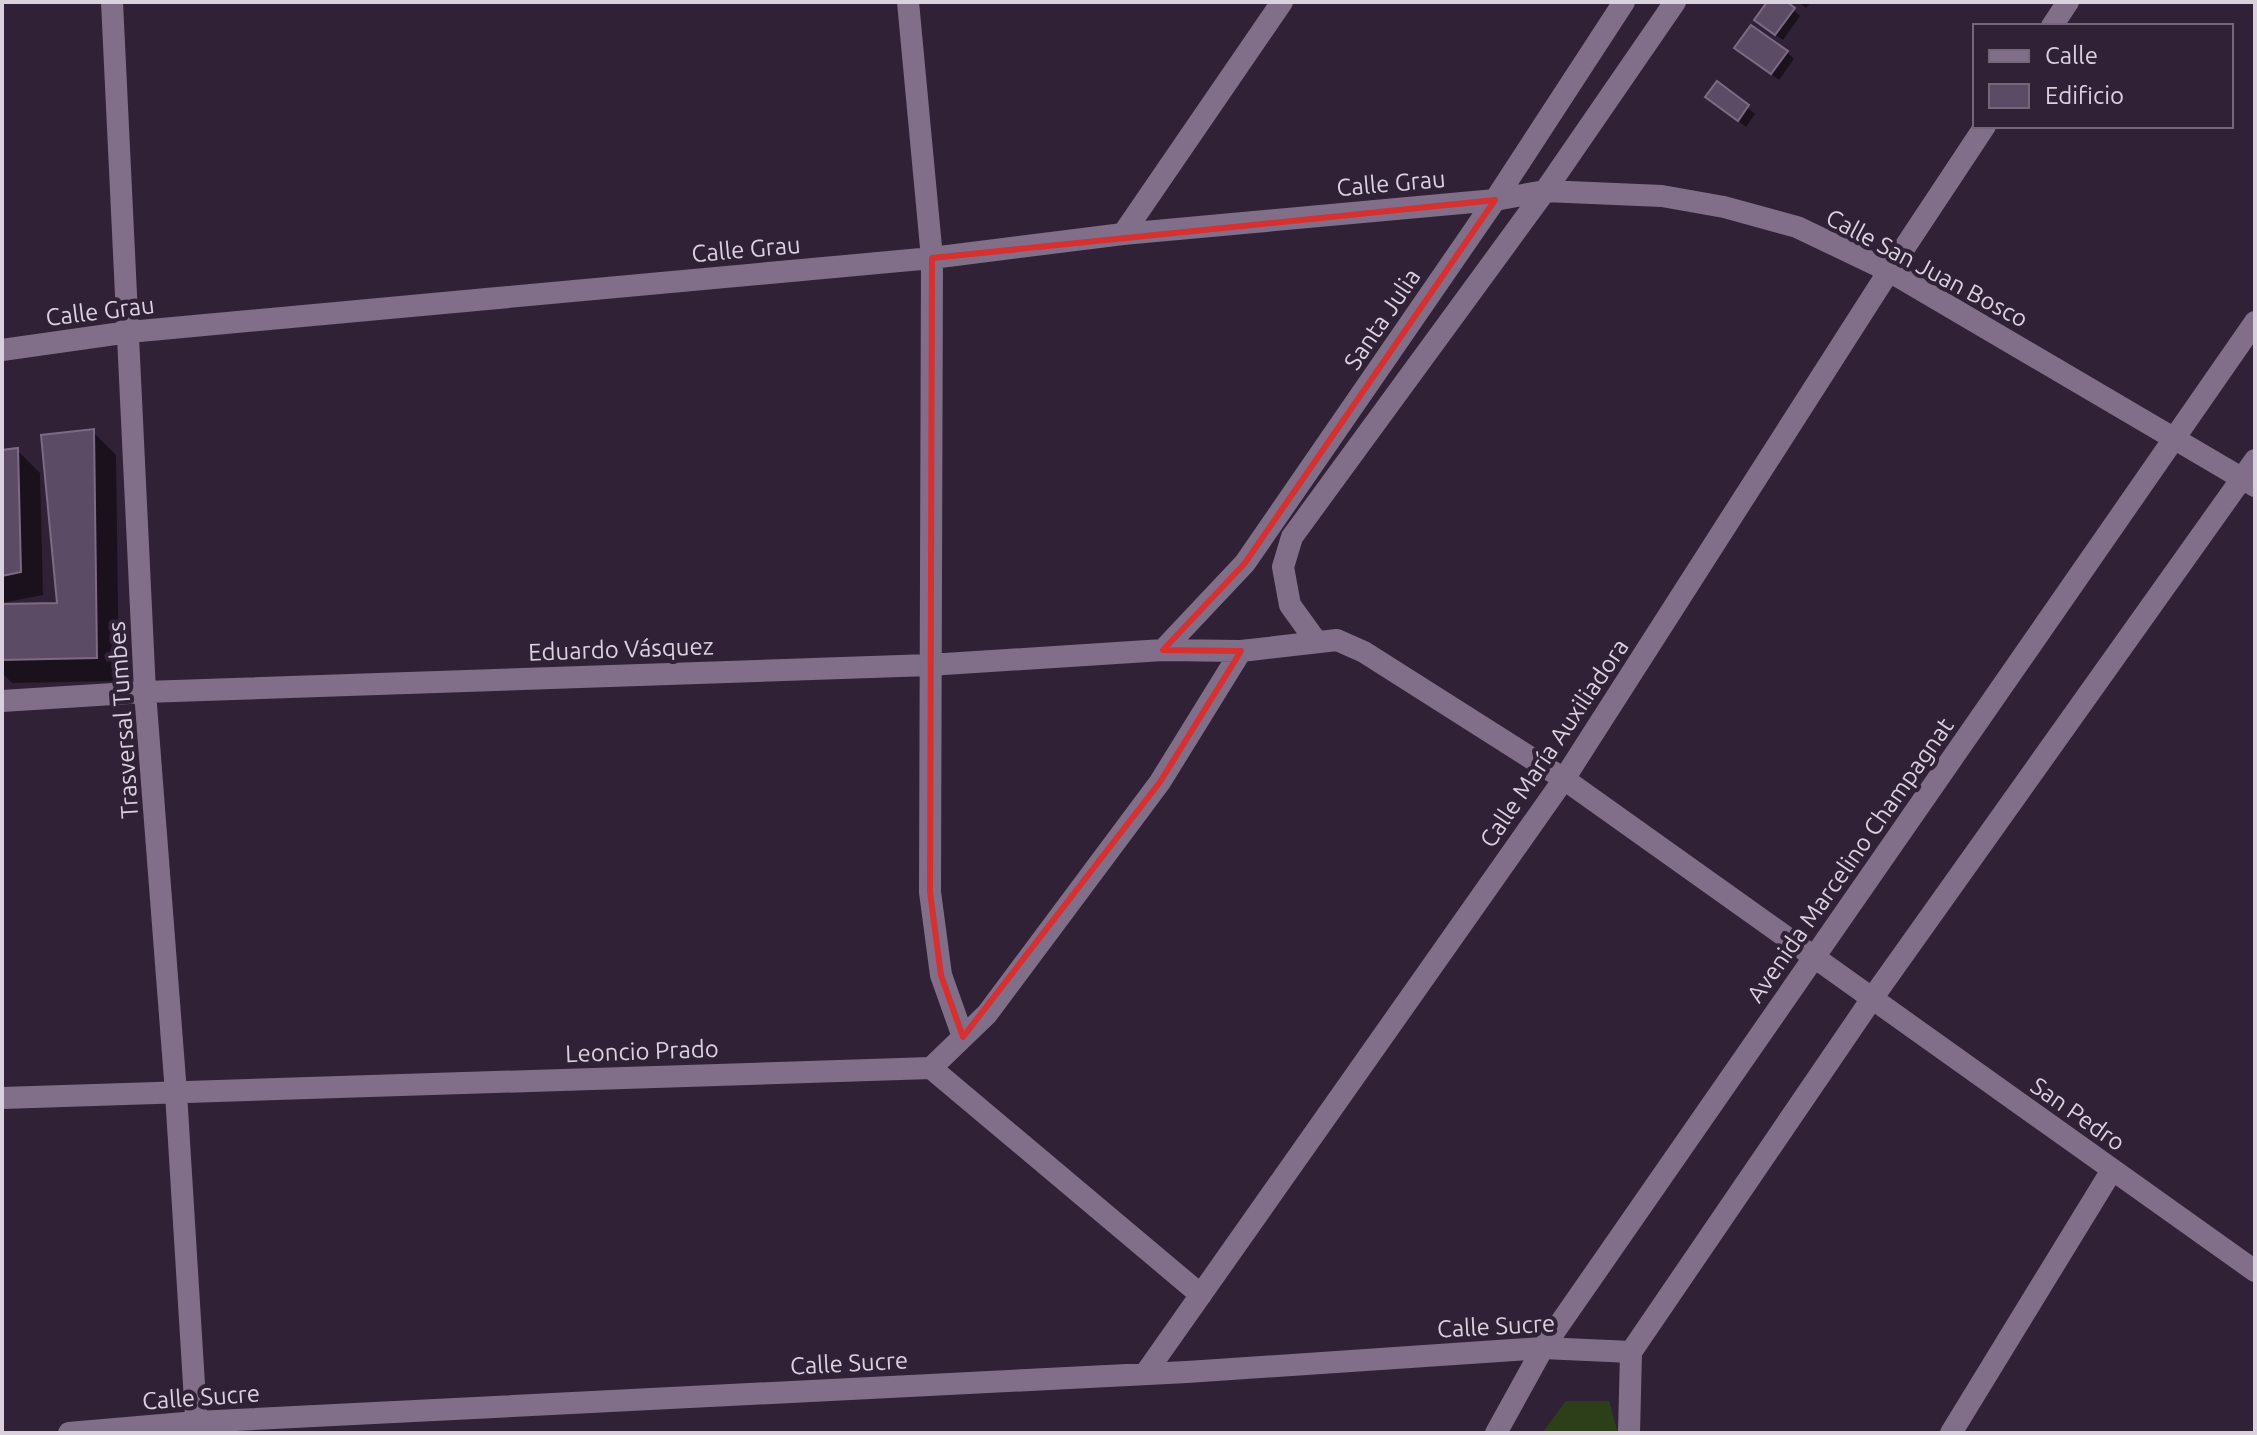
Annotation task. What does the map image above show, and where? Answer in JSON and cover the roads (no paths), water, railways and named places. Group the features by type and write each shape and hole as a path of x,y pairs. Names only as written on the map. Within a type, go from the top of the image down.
{"street":[{"name":"Trasversal Tumbes","path":"112,2 145,692 176,1093 197,1428"},
{"path":"908,2 932,258 930,892 941,975 963,1037"},
{"path":"1123,234 1282,2"},
{"name":"Santa Julia","path":"1163,650 1245,563 1495,200 1624,2"},
{"path":"1316,641 1290,605 1283,567 1292,537 1545,191 1675,2"},
{"path":"2053,24 2068,2"},
{"name":"Calle María Auxiliadora","path":"1145,1374 1564,779 1984,128"},
{"name":"Calle San Juan Bosco","path":"1495,200 1545,191 1662,196 1724,207 1797,227 1889,271 2175,438 2251,475"},
{"name":"Calle Grau","path":"2,350 129,332 932,258 1123,234 1495,200"},
{"name":"Avenida Marcelino Champagnat","path":"1496,1433 1543,1348 2255,322"},
{"path":"1629,1433 1631,1352 1871,1000 2251,475"},
{"name":"Eduardo Vásquez","path":"2,701 145,692 929,665 1163,650 1241,651 1337,640 1364,652 1564,779"},
{"path":"1201,1295 931,1068 987,1014 1160,782 1241,651"},
{"name":"San Pedro","path":"1564,779 2255,1271"},
{"name":"Leoncio Prado","path":"2,1098 931,1068"},
{"path":"1951,1433 2112,1170"},
{"name":"Calle Sucre","path":"69,1433 1145,1374 1543,1348 1631,1352"}]}
